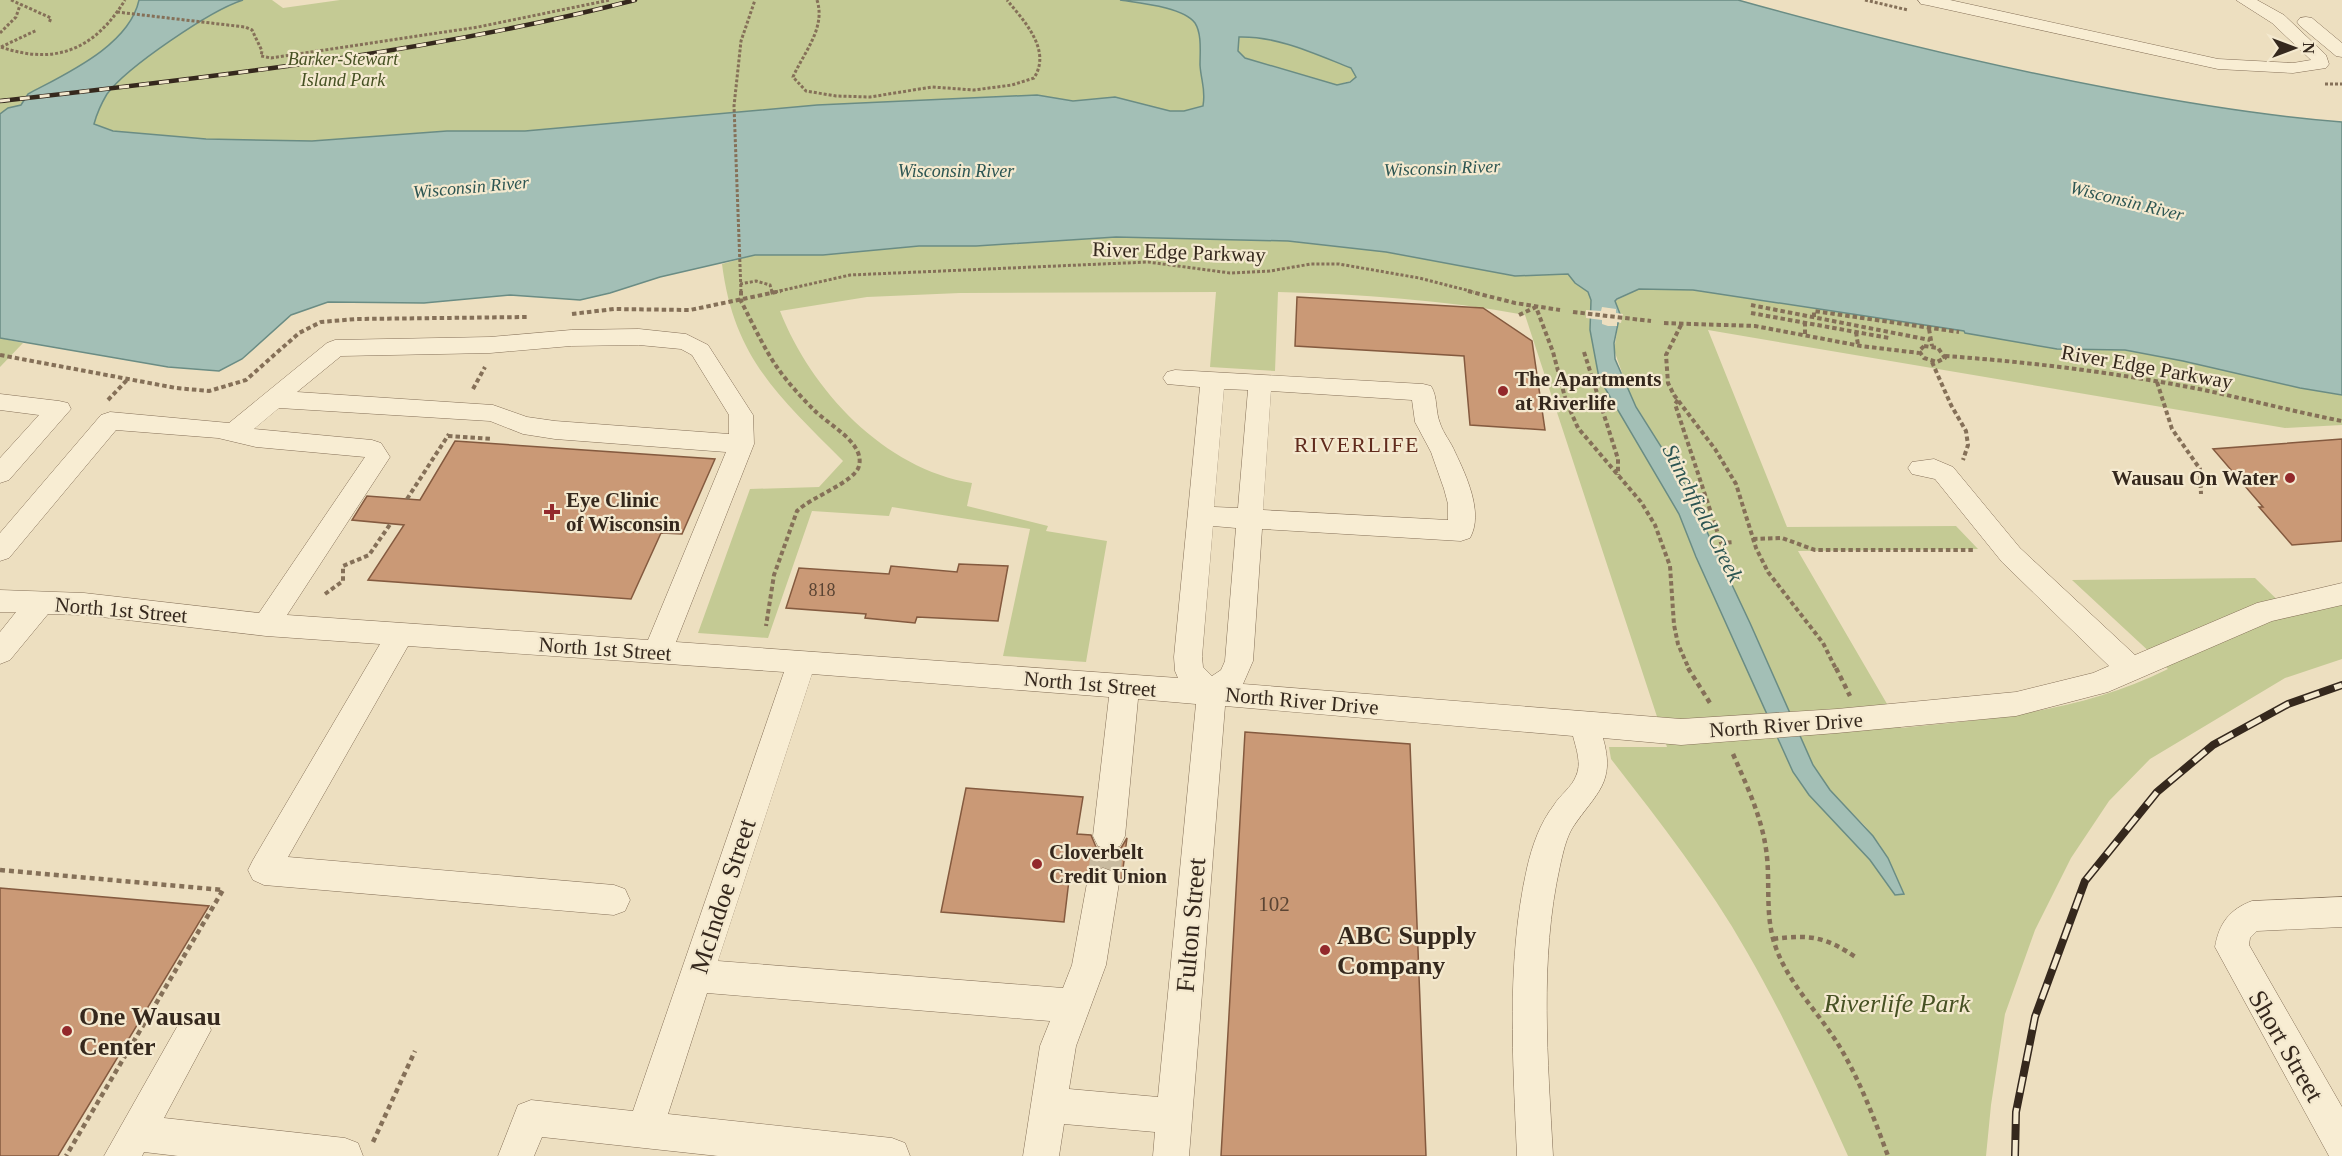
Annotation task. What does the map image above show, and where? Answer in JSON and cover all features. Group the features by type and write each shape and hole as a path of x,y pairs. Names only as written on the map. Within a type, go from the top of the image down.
{"street":[{"path":"1927,0 2218,64 2260,68 2320,64 2319,59 2278,19 2245,0"},
{"path":"2306,22 2342,52"},
{"path":"232,433 335,348 490,345 571,338 639,337 686,342 700,351 741,415 742,444 657,653"},
{"path":"1175,378 1423,392 1427,422 1443,452 1457,489 1461,504 1461,531 1201,516"},
{"path":"1214,380 1188,665 1193,676 1211,694 1231,678 1239,661 1260,383"},
{"path":"273,399 493,413 523,425 555,430 742,444"},
{"path":"0,402 59,409 0,474"},
{"path":"0,551 110,421 218,429 256,438 372,448 378,457 266,625"},
{"path":"1931,469 2011,555 2132,670"},
{"name":"North River Drive","path":"1211,694 1681,732 1738,739 1844,709 2016,704 2098,684 2267,610 2342,594"},
{"name":"North 1st Street","path":"0,601 109,606 266,625 1211,694"},
{"path":"0,652 41,602"},
{"path":"400,634 264,870 614,900"},
{"name":"McIndoe Street","path":"645,1129 801,663"},
{"path":"1109,836 1125,687"},
{"name":"Fulton Street","path":"1171,1156 1211,694"},
{"path":"1535,1156 1530,1002 1533,940 1543,870 1553,836 1569,807 1582,794 1591,779 1593,762 1585,725"},
{"path":"1041,1156 1058,1046 1091,957 1103,883"},
{"name":"Short Street","path":"2342,912 2252,916 2243,921 2234,933 2232,947 2342,1143"},
{"path":"696,976 1074,1006"},
{"path":"194,1030 129,1145 358,1151"},
{"path":"1048,1105 1174,1116"},
{"path":"516,1156 531,1118 645,1129 691,1145 892,1156"}],"path":[{"path":"11,0 51,18 49,23"},
{"path":"1,47 36,56 67,51 88,40 117,12 125,0"},
{"path":"117,12 236,25 252,30 262,51 261,56 271,58 478,27 610,0"},
{"path":"755,0 741,41 734,106 741,301 779,370 816,412 855,446 860,456 859,467 854,475 805,503 797,511 774,575 766,626"},
{"path":"817,0 820,5 820,24 793,77 806,91 836,96 870,97 932,87 974,90 1012,85 1034,78 1041,66 1039,52 1030,31 1007,0"},
{"path":"0,33 14,19 20,5"},
{"path":"1,47 37,30"},
{"name":"River Edge Parkway","path":"722,304 773,294 821,280 867,274 1148,262 1216,272 1243,273 1327,264 1353,266 1419,278 1536,307 1560,310"},
{"path":"740,284 756,281 770,285 773,294"},
{"path":"1751,305 1930,340"},
{"path":"1519,315 1536,307 1553,352 1573,420 1587,441 1647,510 1663,544 1671,573 1674,626 1680,650 1691,674 1713,707"},
{"path":"1814,317 1814,311 1959,332"},
{"path":"1573,312 1651,321"},
{"path":"1751,313 1889,338"},
{"path":"1804,322 1805,336"},
{"path":"1664,323 1755,326 1858,345 1920,353 1932,362 1951,404 1965,427 1969,442 1962,461 1931,469"},
{"path":"1681,325 1668,350 1665,365 1668,382 1678,400 1715,449 1736,484 1753,539 1775,583 1828,651 1844,709"},
{"path":"1929,329 1932,346"},
{"path":"1856,332 1858,345"},
{"path":"1920,353 1921,347 1932,346 1942,351 1945,356 1943,360 1932,362"},
{"path":"1584,352 1618,459 1618,475"},
{"name":"River Edge Parkway","path":"1945,356 2069,368 2157,382 2342,421"},
{"path":"472,391 487,358"},
{"path":"2157,382 2162,405 2172,429 2200,469 2202,494"},
{"path":"1678,400 1675,404 1722,543 1734,542"},
{"path":"407,499 453,427"},
{"path":"448,436 494,439"},
{"path":"325,594 343,581 343,566 369,555 391,523"},
{"path":"1753,539 1782,538 1811,549 1980,550"},
{"path":"1738,739 1751,797 1764,837 1768,868 1768,911 1773,939 1788,973 1832,1035 1853,1072 1888,1156"},
{"path":"0,870 223,890 66,1156"},
{"path":"1773,939 1806,934 1838,945 1857,958"},
{"path":"358,1151 415,1051"}],"green space":[{"path":"0,0 139,0 133,16 123,31 109,45 77,68 28,94 21,105 8,108 0,114"},
{"name":"Barker-Stewart Island Park","path":"243,0 272,0 283,8 340,0 1120,0 1171,9 1195,23 1200,38 1204,100 1203,106 1184,111 1170,111 1115,97 1073,101 1037,95 525,131 447,131 312,141 206,139 113,131 94,124 107,94 132,69 191,27"},
{"path":"1239,37 1268,39 1296,47 1351,68 1356,77 1337,85 1245,58 1238,51"},
{"name":"Riverlife Park","path":"1116,237 1288,241 1386,252 1515,276 1568,274 1575,283 1588,292 1591,300 1590,330 1599,377 1679,514 1696,557 1793,772 1809,795 1870,860 1895,895 1904,894 1880,845 1830,790 1813,765 1684,483 1631,398 1614,350 1620,314 1615,301 1639,289 1693,290 1745,296 1965,331 2057,349 2125,350 2342,395 2342,425 2285,428 1708,330 1787,527 1956,526 1978,549 1798,551 1901,728 1970,721 2071,704 2104,695 2168,669 2072,580 2255,578 2294,616 2342,604 2342,659 2285,678 2150,759 2109,801 2071,858 2035,930 2005,1014 1991,1105 1986,1156 1848,1156 1787,1027 1732,926 1682,853 1611,759 1609,747 1667,747 1525,315 1464,305 1402,299 1278,292 1275,371 1210,367 1216,292 960,293 867,297 780,311 811,369 831,396 881,443 909,461 940,475 972,483 967,506 1048,526 1046,531 1107,541 1086,662 1003,656 1030,529 892,507 889,516 812,511 768,638 698,633 750,489 819,487 843,461 799,417 763,374 737,326 728,297 722,264 755,255 823,255 919,246 976,246"},
{"path":"0,338 23,343 0,367"}],"water":[{"name":"Wisconsin River","path":"139,0 243,0 191,27 132,69 107,94 94,124 113,131 206,139 312,141 447,131 525,131 817,105 1037,95 1073,101 1115,97 1170,111 1184,111 1203,106 1200,38 1195,23 1171,9 1120,0 1738,0 1927,49 2070,81 2229,109 2342,122 2342,395 2125,350 2057,349 1964,331 1693,290 1639,289 1615,301 1620,314 1614,343 1615,359 1636,407 1684,483 1813,765 1830,790 1873,836 1888,858 1904,894 1895,895 1870,860 1809,795 1793,772 1696,557 1679,514 1599,378 1590,330 1591,300 1588,292 1575,283 1568,274 1515,276 1386,252 1288,241 1116,237 976,246 919,246 823,255 755,255 660,277 580,300 510,295 424,303 328,302 291,315 242,359 219,371 168,367 0,338 0,114 8,108 21,105 28,94 94,57 123,31 133,16","holes":["1239,37 1254,37 1282,43 1351,68 1356,77 1350,82 1337,85 1245,58 1238,51"]}],"pier":[{"path":"1602,307 1616,309 1616,313 1623,314 1621,323 1617,322 1617,326 1608,326 1602,324 1602,320 1586,318 1586,310 1601,311"}],"building":[{"name":"The Apartments at Riverlife","path":"1297,297 1483,308 1532,341 1545,430 1470,425 1464,356 1295,346"},
{"name":"Wausau On Water","path":"2342,439 2342,541 2292,545 2213,449"},
{"name":"Eye Clinic of Wisconsin","path":"455,441 715,459 682,534 661,533 631,599 368,580 404,525 352,520 367,496 420,500"},
{"path":"959,564 1008,566 998,621 917,617 915,623 865,618 866,614 786,608 799,568 889,574 891,566 957,572"},
{"name":"ABC Supply Company","path":"1245,732 1410,744 1426,1156 1221,1156"},
{"name":"Cloverbelt Credit Union","path":"966,788 1083,797 1077,834 1091,835 1096,847 1108,852 1121,848 1127,838 1121,884 1116,871 1104,866 1091,870 1085,882 1069,880 1064,922 941,912"},
{"name":"One Wausau Center","path":"0,888 209,906 58,1156 0,1156"}],"tunnel":[{"path":"1103,883 1109,836"}],"railway":[{"path":"0,101 160,83 399,49 557,19 635,0"},
{"path":"2015,1156 2016,1112 2035,1017 2085,881 2157,792 2213,745 2288,704 2342,685"}],"place":[{"name":"The Apartments at Riverlife","path":"1503,391"},
{"name":"Wausau On Water","path":"2290,478"},
{"name":"Eye Clinic of Wisconsin","path":"552,512"},
{"name":"Cloverbelt Credit Union","path":"1037,864"},
{"name":"ABC Supply Company","path":"1325,950"},
{"name":"One Wausau Center","path":"67,1031"}],"district":[{"name":"RIVERLIFE","path":"1357,444"}],"water label":[{"name":"Stinchfield Creek","path":"1703,513"}]}
